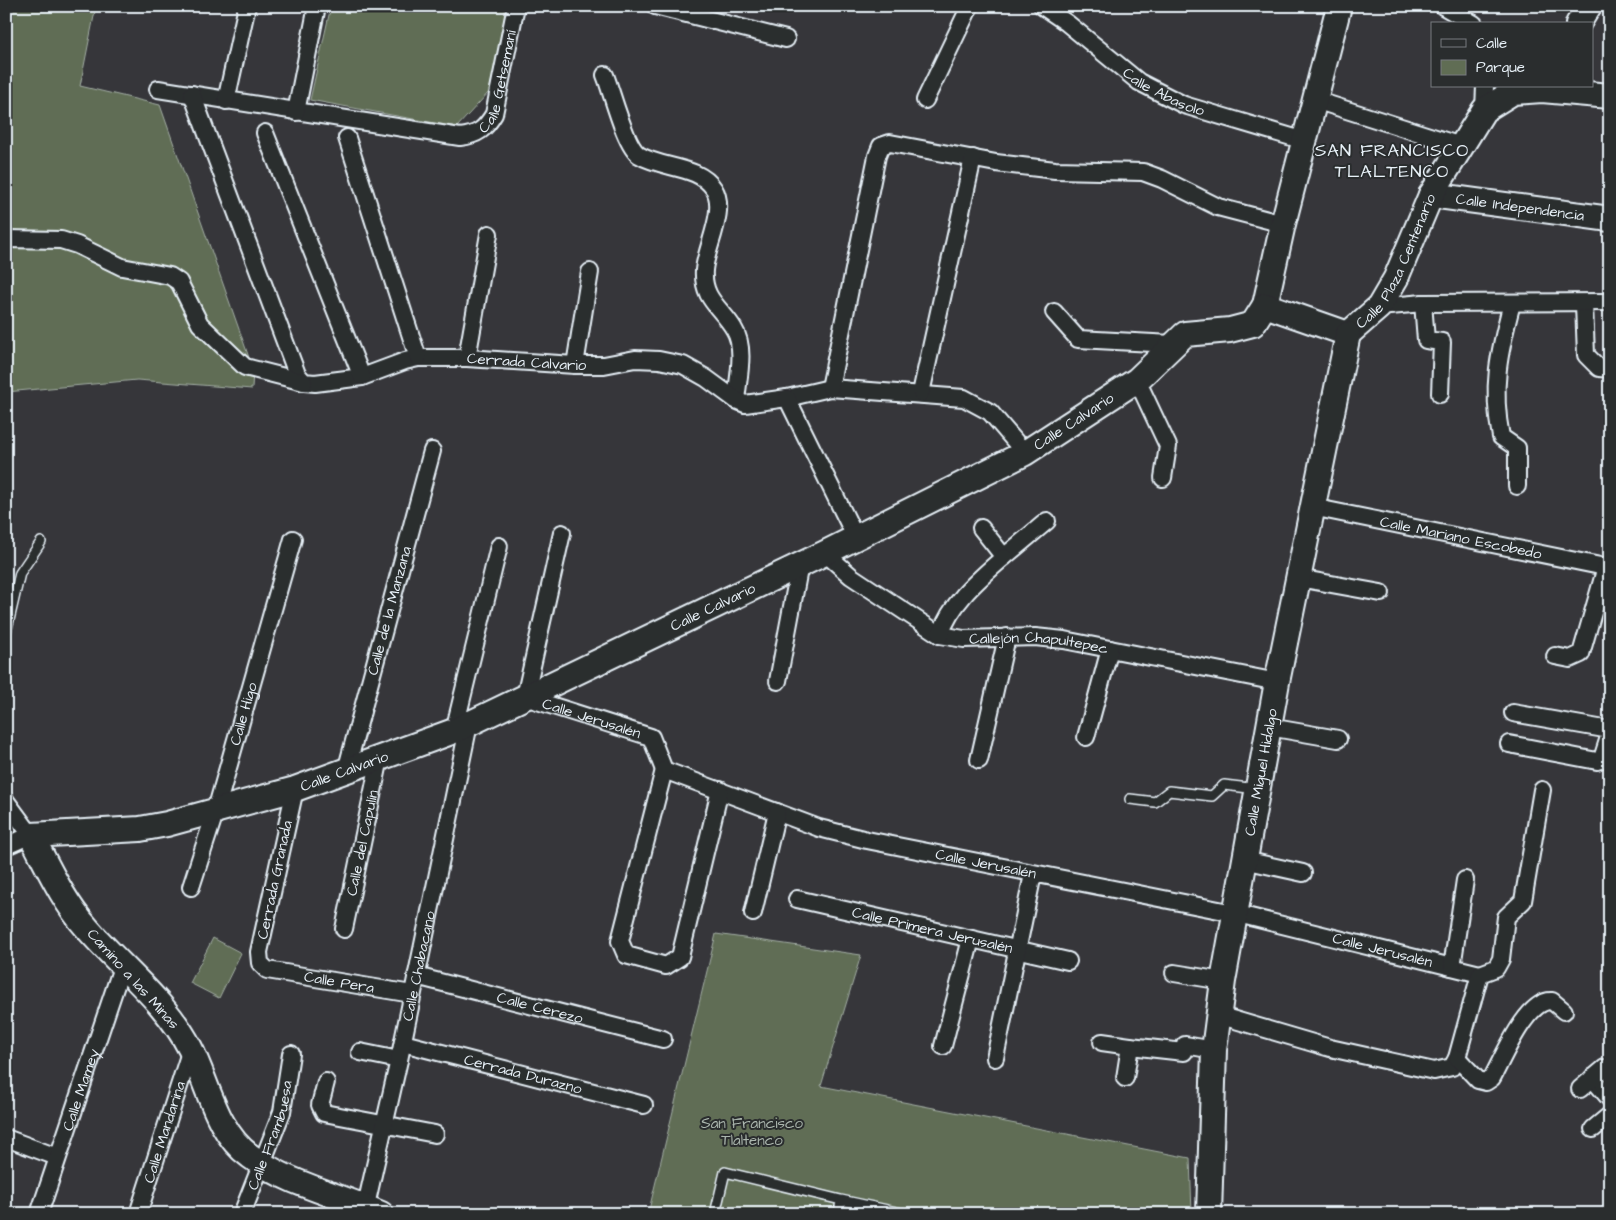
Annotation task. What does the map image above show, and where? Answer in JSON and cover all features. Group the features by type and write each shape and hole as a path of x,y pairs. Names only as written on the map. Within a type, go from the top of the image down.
{"street":[{"path":"226,101 247,6"},
{"path":"158,89 296,112 317,6"},
{"name":"Calle Getsemaní","path":"296,112 460,137 472,136 486,128 494,114 516,6"},
{"path":"656,6 786,39"},
{"path":"925,100 970,6"},
{"name":"Calle Abasolo","path":"1042,6 1067,23 1139,82 1177,101 1305,140"},
{"path":"1339,6 1283,224 1265,305 1348,334"},
{"path":"1443,6 1471,22"},
{"path":"1579,22 1589,6"},
{"path":"605,75 629,141 638,154 704,177 714,189 719,203 704,270 705,288 714,306 734,329 740,345 736,400 745,404 787,398 830,388 921,393 964,398 990,412 1024,453"},
{"path":"1484,110 1485,88"},
{"name":"Calle Plaza Centenario","path":"1348,334 1379,307 1396,278 1431,195 1484,110 1512,92 1543,88 1610,96"},
{"path":"192,94 297,374 304,382"},
{"path":"1315,100 1461,146"},
{"path":"266,133 362,377"},
{"path":"347,138 418,358"},
{"path":"830,388 877,156 881,146 890,143 996,164 1055,170 1143,172 1162,179 1218,207 1283,224"},
{"path":"921,393 973,158"},
{"name":"Calle Independencia","path":"1431,195 1610,219"},
{"path":"468,358 489,234"},
{"name":"Cerrada Calvario","path":"6,239 61,240 122,267 170,276 179,282 200,324 245,367 304,382 315,383 362,377 418,358 468,358 575,365 604,365 635,359 658,360 683,365 706,378 736,400"},
{"path":"575,365 590,272"},
{"path":"1379,307 1423,303 1584,304 1610,302"},
{"path":"1423,303 1426,340 1442,342 1440,394"},
{"path":"1512,303 1498,357 1496,413 1501,437 1517,448 1517,486"},
{"path":"1584,304 1586,355 1600,368 1610,369"},
{"name":"Calle Calvario","path":"31,834 140,829 295,789 461,728 856,538 1024,453 1137,380 1172,344 1185,334 1230,330 1253,324 1265,305"},
{"path":"1054,312 1078,339 1172,344"},
{"name":"Calle Miguel Hidalgo","path":"1209,1214 1214,1050 1223,981 1277,682 1348,334"},
{"path":"1137,380 1168,446 1163,478"},
{"path":"787,398 856,538"},
{"name":"Calle de la Manzana","path":"346,771 432,451"},
{"name":"Calle Mariano Escobedo","path":"1312,507 1608,567"},
{"path":"940,634 946,618 972,584 1047,521"},
{"path":"981,528 1004,557"},
{"path":"525,697 562,533"},
{"name":"Calle Higo","path":"191,887 216,810 293,538"},
{"name":"Calle Chabacano","path":"371,1212 385,1124 416,976 461,728 500,546"},
{"name":"Callejón Chapultepec","path":"825,553 851,576 940,634 964,639 1007,637 1054,639 1277,682"},
{"path":"778,681 800,564"},
{"path":"1555,656 1570,659 1581,654 1608,567"},
{"path":"1298,578 1382,593"},
{"path":"979,760 1007,637"},
{"path":"1086,737 1110,649"},
{"name":"Calle Jerusalén","path":"525,697 651,737 664,770 819,828 857,838 1234,913 1480,974"},
{"path":"1509,744 1597,761 1602,759 1610,732 1513,713"},
{"path":"1269,727 1338,739"},
{"name":"Calle del Capulín","path":"344,929 380,758"},
{"path":"664,770 620,941 626,956 666,966 680,956 720,790"},
{"name":"Cerrada Granada","path":"268,970 260,963 260,952 295,789"},
{"path":"1218,1014 1330,1048 1434,1070 1452,1067 1457,1058 1480,974 1496,968 1501,959 1506,917 1523,901 1542,790"},
{"path":"6,801 31,834 6,846"},
{"path":"752,913 777,812"},
{"name":"Camino a las Minas","path":"31,834 60,890 87,928 123,964 176,1023 191,1049 216,1109 235,1141 249,1156 304,1185 371,1212"},
{"path":"1244,860 1303,873"},
{"path":"995,1058 1033,874"},
{"path":"1452,968 1465,880"},
{"name":"Calle Primera Jerusalén","path":"797,899 1068,962"},
{"path":"943,1046 971,939"},
{"name":"Calle Mamey","path":"39,1214 123,964"},
{"name":"Calle Pera","path":"268,970 412,994"},
{"path":"1174,973 1223,981"},
{"name":"Calle Cerezo","path":"416,976 663,1039"},
{"path":"1457,1058 1478,1080 1486,1082 1492,1078 1528,1014 1540,1002 1552,1001 1564,1011"},
{"path":"1102,1042 1184,1052 1185,1045 1214,1050"},
{"name":"Cerrada Durazno","path":"403,1043 644,1105"},
{"path":"1125,1078 1130,1046"},
{"name":"Calle Mandarina","path":"138,1214 191,1049"},
{"path":"360,1052 399,1060"},
{"name":"Calle Frambuesa","path":"242,1214 282,1112 291,1054"},
{"path":"1592,1079 1610,1098"},
{"path":"326,1082 320,1105 324,1113 434,1134"},
{"path":"1593,1129 1610,1114"},
{"path":"6,1138 57,1157"}],"lane":[{"path":"6,633 20,574 41,542"},
{"path":"1130,798 1155,802 1169,791 1212,796 1224,784 1257,789"},
{"path":"715,1214 725,1172 906,1214"},
{"path":"839,1214 841,1200"}],"green space":[{"path":"6,6 96,6 80,86 160,105 253,369 252,389 137,380 6,392"},
{"path":"331,6 508,6 489,92 457,127 310,100"},
{"name":"San Francisco Tlaltenco","path":"716,934 861,955 821,1086 1190,1158 1192,1214 648,1214"},
{"path":"213,938 241,953 219,998 190,983"}],"district":[{"name":"SAN FRANCISCO TLALTENCO","path":"1392,160"}]}
